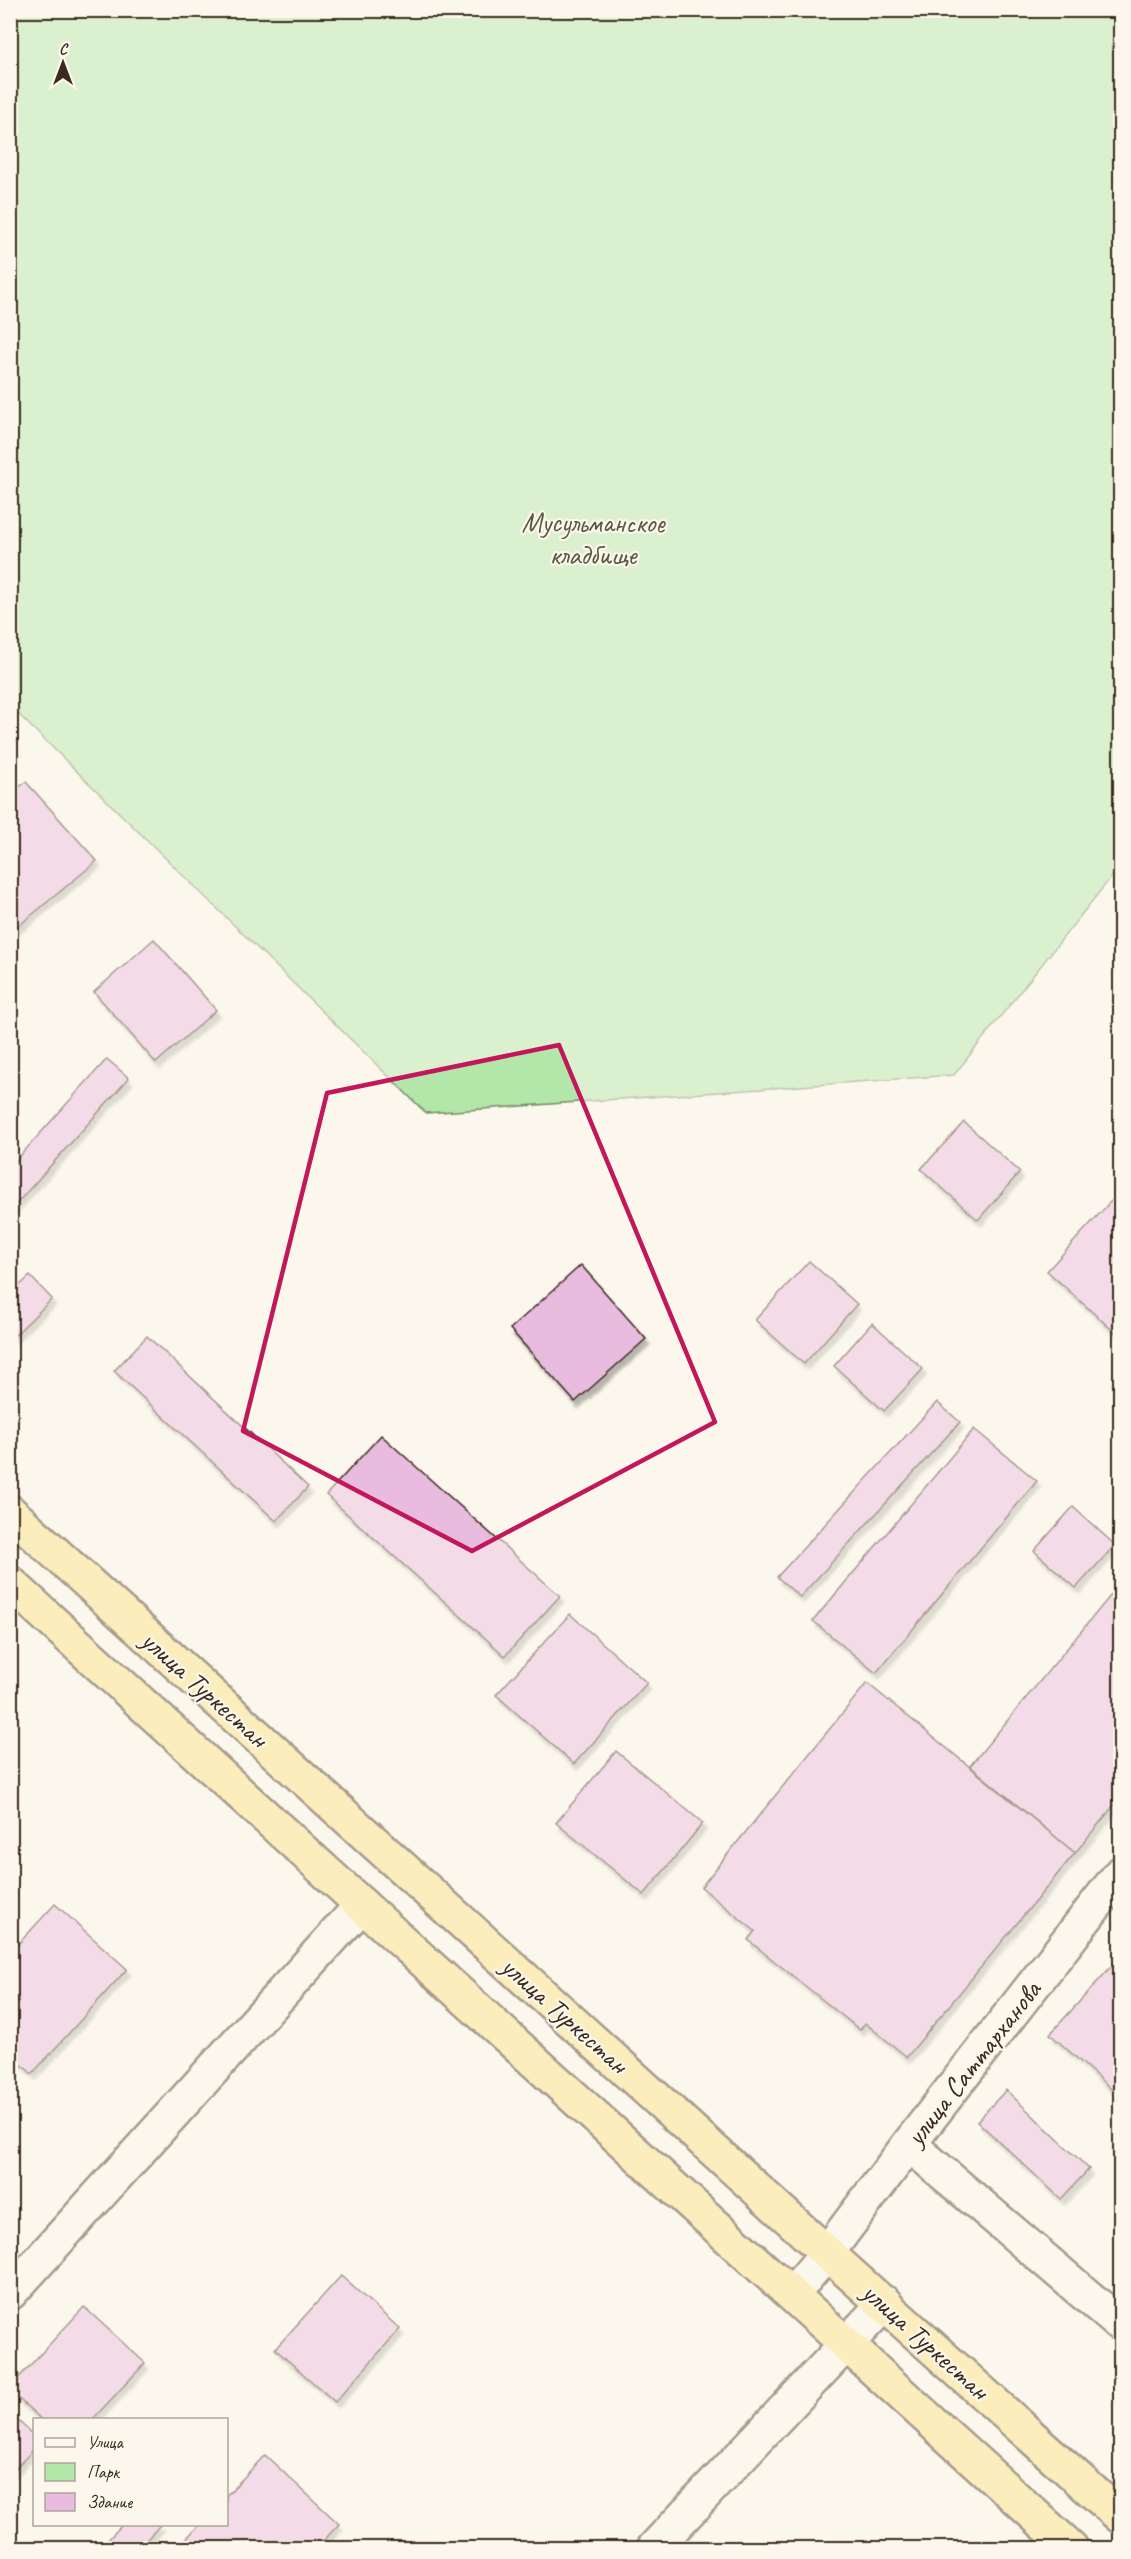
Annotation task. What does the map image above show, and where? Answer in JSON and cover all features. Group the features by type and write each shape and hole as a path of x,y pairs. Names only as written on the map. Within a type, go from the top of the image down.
{"highway":[{"name":"улица Туркестан","path":"10,1512 1120,2516"},
{"name":"улица Туркестан","path":"10,1583 792,2294 846,2346 1071,2548"}],"street":[{"name":"улица Саттарханова","path":"792,2294 827,2253 1120,1874"},
{"path":"10,2293 362,1905"},
{"path":"909,2144 1120,2324"},
{"path":"654,2548 885,2303"}],"highlighted area":[{"path":"559,1045 715,1422 472,1551 243,1431 327,1093"}],"green space":[{"name":"Мусульманское кладбище","path":"10,11 1120,11 1120,866 954,1075 426,1113 11,707"}],"building":[{"path":"26,782 97,861 10,933 10,794"},
{"path":"154,939 216,1010 156,1063 94,992"},
{"path":"107,1059 129,1078 10,1211 10,1167"},
{"path":"964,1122 1020,1172 978,1220 921,1169"},
{"path":"1112,1200 1120,1207 1120,1337 1047,1271"},
{"path":"809,1261 857,1304 804,1364 755,1320"},
{"path":"581,1265 646,1339 575,1402 510,1329"},
{"path":"30,1276 52,1299 12,1338 10,1294"},
{"path":"872,1323 923,1369 884,1411 834,1366"},
{"path":"147,1336 308,1487 276,1521 114,1371"},
{"path":"937,1402 960,1422 800,1597 777,1577"},
{"path":"974,1429 1037,1481 876,1673 813,1621"},
{"path":"381,1435 560,1596 505,1656 326,1495"},
{"path":"1073,1507 1115,1545 1076,1588 1034,1551"},
{"path":"1120,1584 1120,1798 1075,1853 970,1766"},
{"path":"570,1614 647,1683 574,1764 496,1695"},
{"path":"867,1683 1075,1853 907,2057 865,2023 860,2030 748,1940 755,1931 701,1887"},
{"path":"616,1751 703,1823 644,1895 556,1823"},
{"path":"55,1904 127,1969 32,2074 10,2054 10,1953"},
{"path":"1120,1957 1120,2097 1050,2034"},
{"path":"1006,2090 1089,2169 1061,2199 977,2121"},
{"path":"341,2276 400,2329 335,2402 275,2349"},
{"path":"84,2307 145,2363 94,2418 40,2418 10,2391 10,2387"},
{"path":"10,2413 33,2435 33,2450 10,2474"},
{"path":"265,2455 339,2524 317,2548 194,2548 185,2540 198,2526 228,2526 228,2494"},
{"path":"121,2526 159,2526 139,2548 100,2548"}]}
